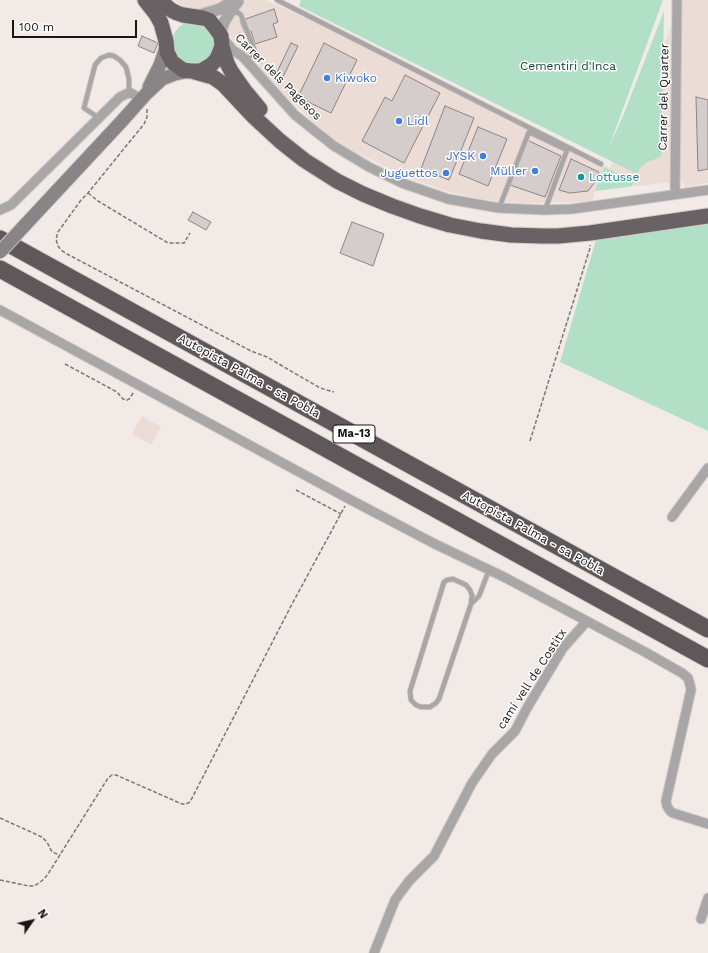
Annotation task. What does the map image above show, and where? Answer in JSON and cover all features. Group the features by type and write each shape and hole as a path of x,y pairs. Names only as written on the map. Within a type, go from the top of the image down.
{"highway":[{"path":"145,0 159,19 164,29 169,57 172,62 183,70 201,71 211,65 220,54 221,41"},
{"path":"159,0 171,10 182,15 203,18 213,24 221,41 230,71 250,99 285,133 315,156 357,181 420,206 476,221 505,225 533,226 572,225 708,207"},
{"path":"166,44 169,31 175,23 184,17 193,16"},
{"path":"192,71 212,77 223,84 280,141 304,160 349,187 385,204 450,225 481,231 558,236 590,233 708,216"},
{"name":"Autopista Palma - sa Pobla","path":"0,239 708,629"},
{"name":"Ma-13","path":"0,269 708,659"}],"main road":[{"path":"143,96 160,65 166,44"},
{"path":"0,252 143,96 162,79 192,71"}],"street":[{"path":"193,16 220,9 235,0"},
{"path":"221,41 222,27 239,0"},
{"name":"Carrer del Quarter","path":"675,194 677,0"},
{"name":"Carrer dels Pagesos","path":"221,41 243,57 295,115 334,146 369,167 402,183 448,198 499,208 545,210 572,209 708,190"},
{"path":"0,210 11,205 120,97 129,93 143,96"},
{"path":"0,310 349,499 587,621 682,673 688,678 690,694 666,804 671,813 708,824"},
{"path":"672,517 708,468"},
{"name":"camí vell de Costitx","path":"374,953 395,900 410,881 434,856 472,783 492,754 515,731 563,648 587,621"},
{"path":"701,919 708,898"}],"lane":[{"path":"277,0 601,164"},
{"path":"227,17 237,12 240,13 242,17 254,49 251,56 246,58 243,57"},
{"path":"99,118 84,108 95,65 101,58 109,55 114,56 126,67 129,79 129,93"},
{"path":"499,208 529,132 567,150 545,210"},
{"path":"471,604 472,595 466,585 453,578 444,582 410,692 411,700 421,707 430,707 436,703 440,696 471,604 479,596 489,570"}],"path":[{"path":"143,96 147,110 146,120 81,200 58,232 56,239 58,246 67,254 251,351 267,357 320,388 334,392"},
{"path":"88,193 168,243 184,243 190,233"},
{"path":"530,441 590,248 590,233"},
{"path":"65,364 117,392 125,400 130,398 139,385"},
{"path":"296,490 341,514"},
{"path":"0,880 24,886 34,886 44,879 108,778 112,775 116,775 182,804 186,804 192,800 291,606 349,499"},
{"path":"0,818 42,837 47,842 52,852 60,855"}],"shaded area":[{"path":"175,0 225,0 221,4 214,6 193,8 182,6"},
{"path":"246,0 265,0 325,26 408,70 610,168 683,0 708,0 708,183 686,187 681,181 595,191 592,201 525,203 500,202 475,198 450,192 411,179 349,149 328,136 289,99 225,31 239,7"},
{"path":"142,416 161,427 151,445 132,434"}],"green space":[{"name":"Cementiri d'Inca","path":"301,0 663,0 609,147 623,116 664,11 661,157 647,162 641,167 637,174 299,6"},
{"path":"192,21 205,25 214,36 215,43 210,57 197,65 183,62 173,52 172,38 175,32 185,23"},
{"path":"604,167 634,181 632,186 595,191"},
{"path":"708,224 708,431 560,362 596,240"}],"building":[{"path":"274,9 278,22 273,24 277,37 255,44 251,31 245,33 240,21"},
{"path":"142,36 158,43 154,53 138,46"},
{"path":"291,43 298,46 281,81 274,78"},
{"name":"Kiwoko","path":"324,43 357,60 331,113 298,97"},
{"name":"Lidl","path":"405,75 440,93 404,163 362,141 385,97 392,101"},
{"path":"696,97 708,100 708,169 698,171"},
{"path":"445,106 474,118 449,180 421,169"},
{"name":"JYSK","path":"478,127 507,139 488,186 459,174"},
{"name":"Müller","path":"527,140 561,156 545,197 510,185"},
{"name":"Lottusse","path":"571,159 599,172 595,182 588,191 570,193 559,190"},
{"path":"193,212 211,222 206,230 188,220"},
{"path":"352,222 384,234 373,266 340,253"}],"place":[{"name":"Kiwoko","path":"327,78"},
{"name":"Lidl","path":"399,121"},
{"name":"JYSK","path":"483,156"},
{"name":"Müller","path":"535,171"},
{"name":"Juguettos","path":"446,173"},
{"name":"Lottusse","path":"581,177"}]}
